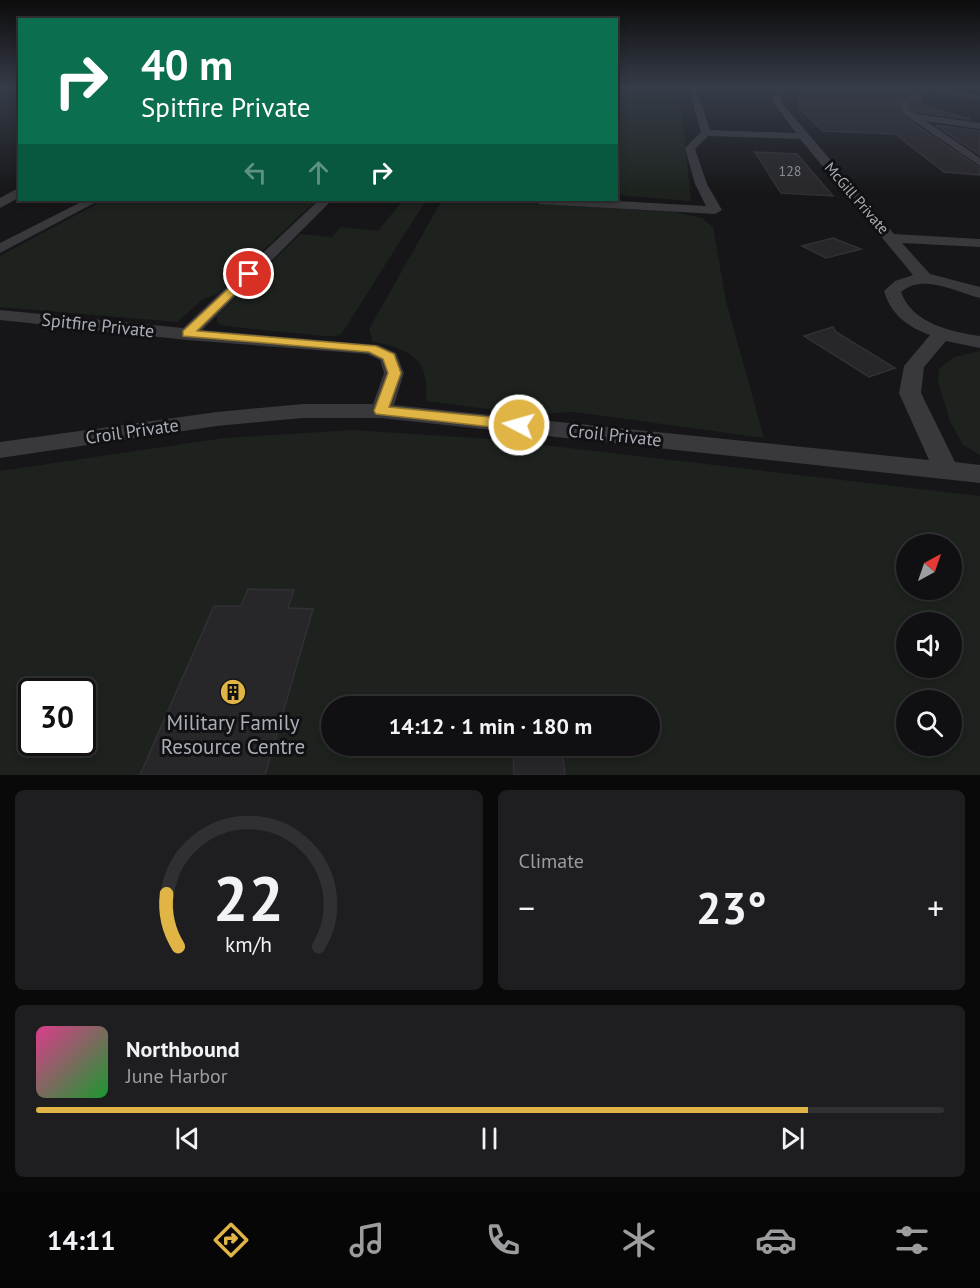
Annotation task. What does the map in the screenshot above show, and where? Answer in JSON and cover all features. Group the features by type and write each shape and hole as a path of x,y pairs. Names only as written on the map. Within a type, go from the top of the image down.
{"street":[{"path":"703,123 706,133"},
{"name":"McGill Private","path":"793,123 893,238 926,280"},
{"path":"921,123 980,163"},
{"path":"959,123 980,126"},
{"path":"557,201 715,210 701,184 690,148 706,133 803,136"},
{"path":"0,204 18,191"},
{"path":"0,249 92,201"},
{"path":"187,334 325,201"},
{"path":"893,238 980,243"},
{"path":"980,293 945,282 926,280 903,282 892,291 892,298 899,308 911,318 941,335 980,342"},
{"name":"Spitfire Private","path":"0,315 187,334 371,349 389,357 394,373 381,411"},
{"path":"941,335 914,366 910,393 946,470"},
{"name":"Croil Private","path":"0,450 217,419 303,411 381,411 980,474"}],"shaded area":[{"path":"618,123 683,123 691,201 618,195"},
{"path":"102,201 318,201 309,207 217,294 202,300 177,322 0,307 0,256"},
{"path":"402,201 425,202 342,333 336,336 325,336 234,327 221,325 217,321 217,316 300,234 332,237 341,227 378,231"},
{"path":"441,201 495,201 674,212 702,218 713,227 726,301 764,438 575,412 526,414 426,401 425,375 415,358 398,348 373,342 369,329"},
{"path":"980,351 980,455 963,445 950,421 938,382 939,369 954,357"},
{"path":"353,430 490,439 980,496 980,775 0,775 0,471 224,438"}],"building":[{"path":"815,123 913,123 980,168 980,175 944,172 895,134 823,131"},
{"path":"935,125 980,131 980,155"},
{"path":"755,152 797,154 833,196 781,193"},
{"path":"833,238 861,249 826,258 802,246"},
{"path":"833,327 836,332 895,368 869,377 804,336"},
{"name":"Military Family Resource Centre","path":"248,589 294,590 288,608 313,609 265,775 140,775 214,606 241,606"},
{"path":"513,756 563,756 565,775 514,775"}],"place":[{"name":"Military Family Resource Centre","path":"233,692"}],"route":[{"path":"249,274 187,334 371,349 389,357 394,373 381,411 519,425"}]}
